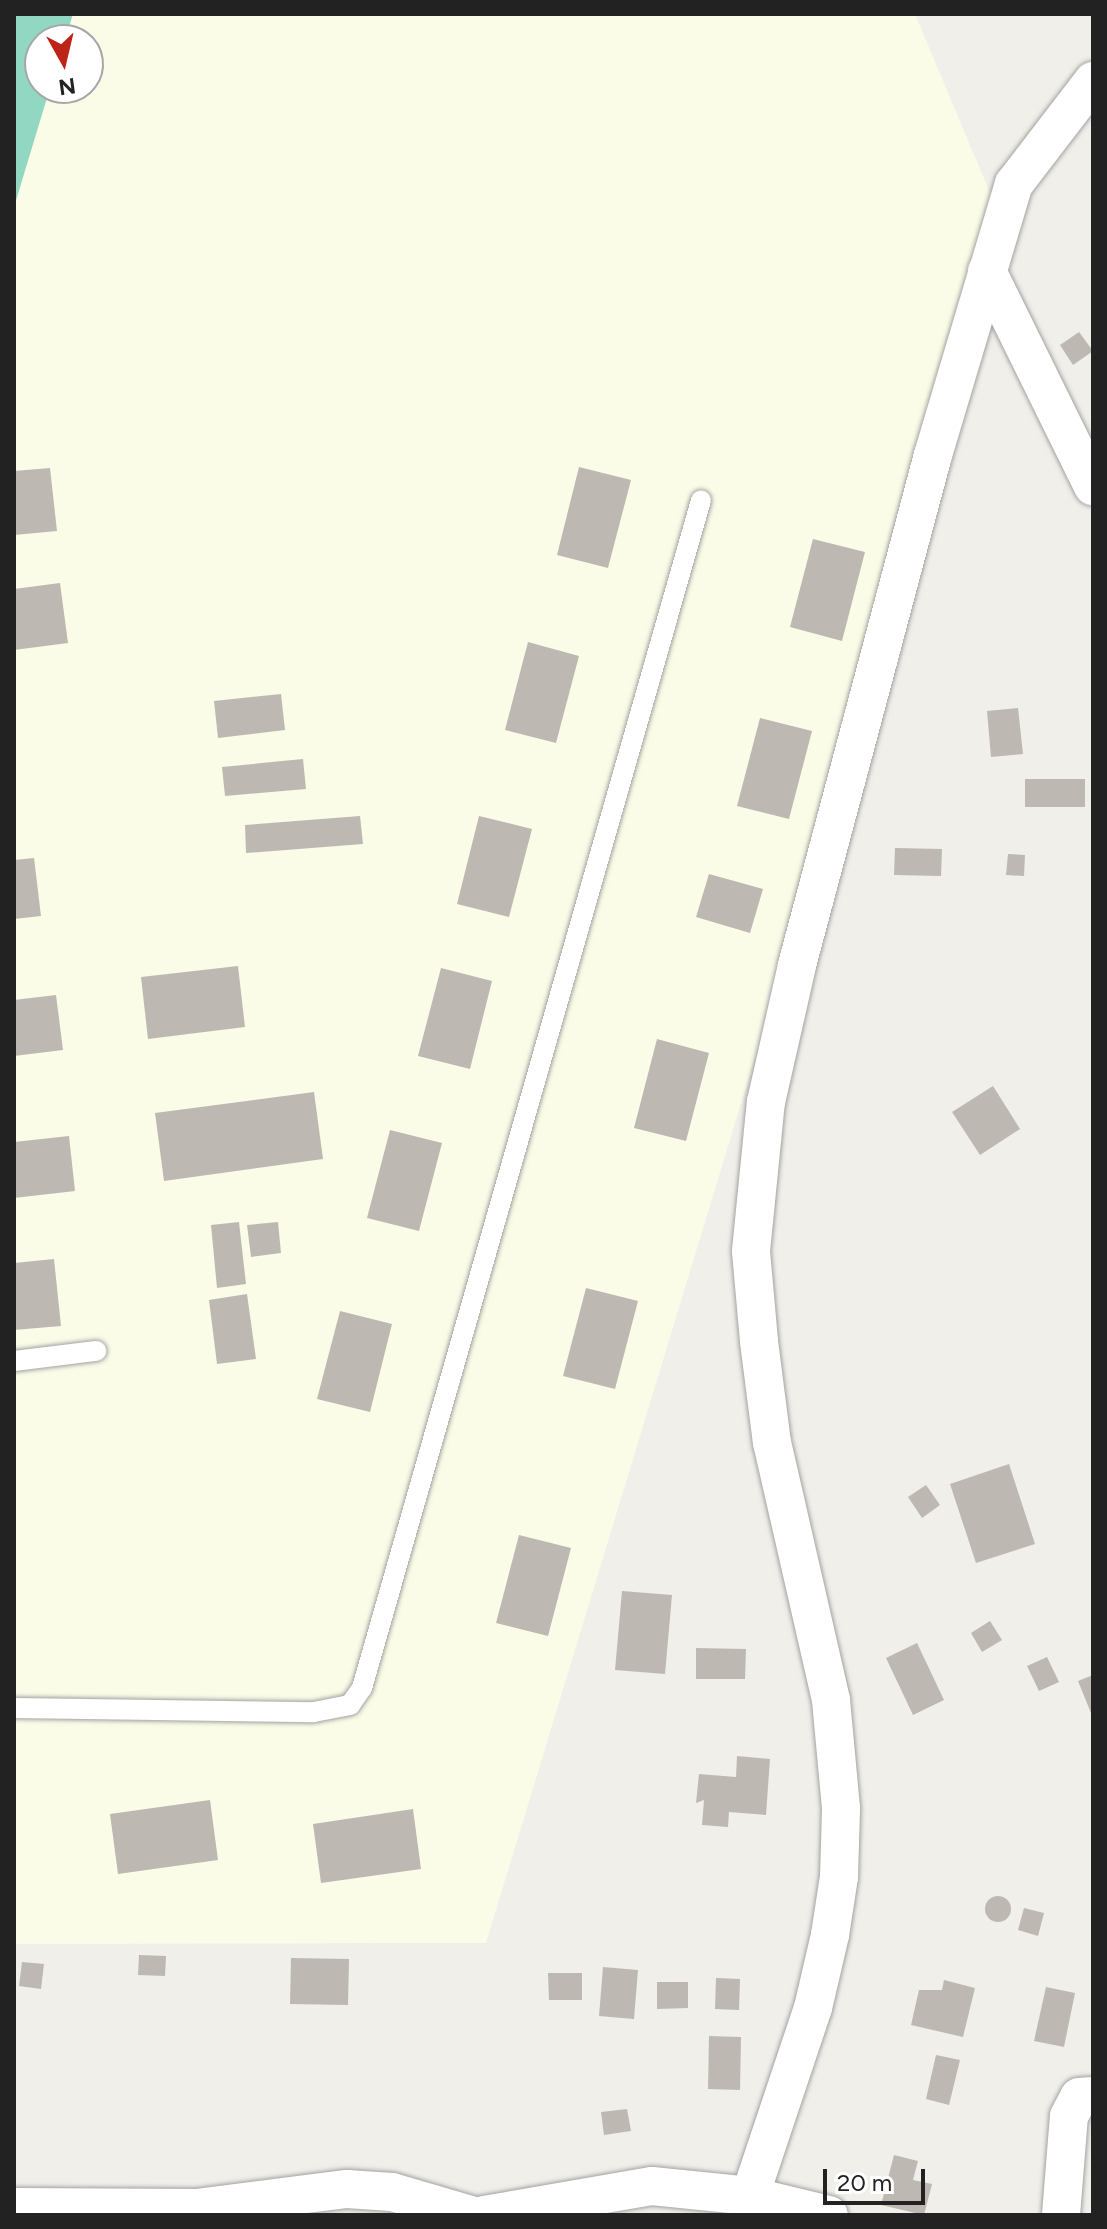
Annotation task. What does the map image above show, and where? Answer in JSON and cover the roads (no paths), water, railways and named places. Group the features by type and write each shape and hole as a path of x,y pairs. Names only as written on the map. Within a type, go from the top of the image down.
{"street":[{"path":"749,2206 784,2103 830,1935 839,1877 841,1808 831,1700 772,1443 751,1251 754,1178 797,965 987,271 1014,184 1093,81"},
{"path":"987,271 1093,486"},
{"path":"1061,2215 1069,2116 1079,2097 1093,2096"},
{"path":"484,2215 652,2186 749,2206 829,2215"},
{"path":"31,2209 198,2211 347,2189 392,2192 471,2215"}],"lane":[{"path":"14,1708 314,1712 350,1705 362,1688 701,500"},
{"path":"14,1361 96,1351"}]}
